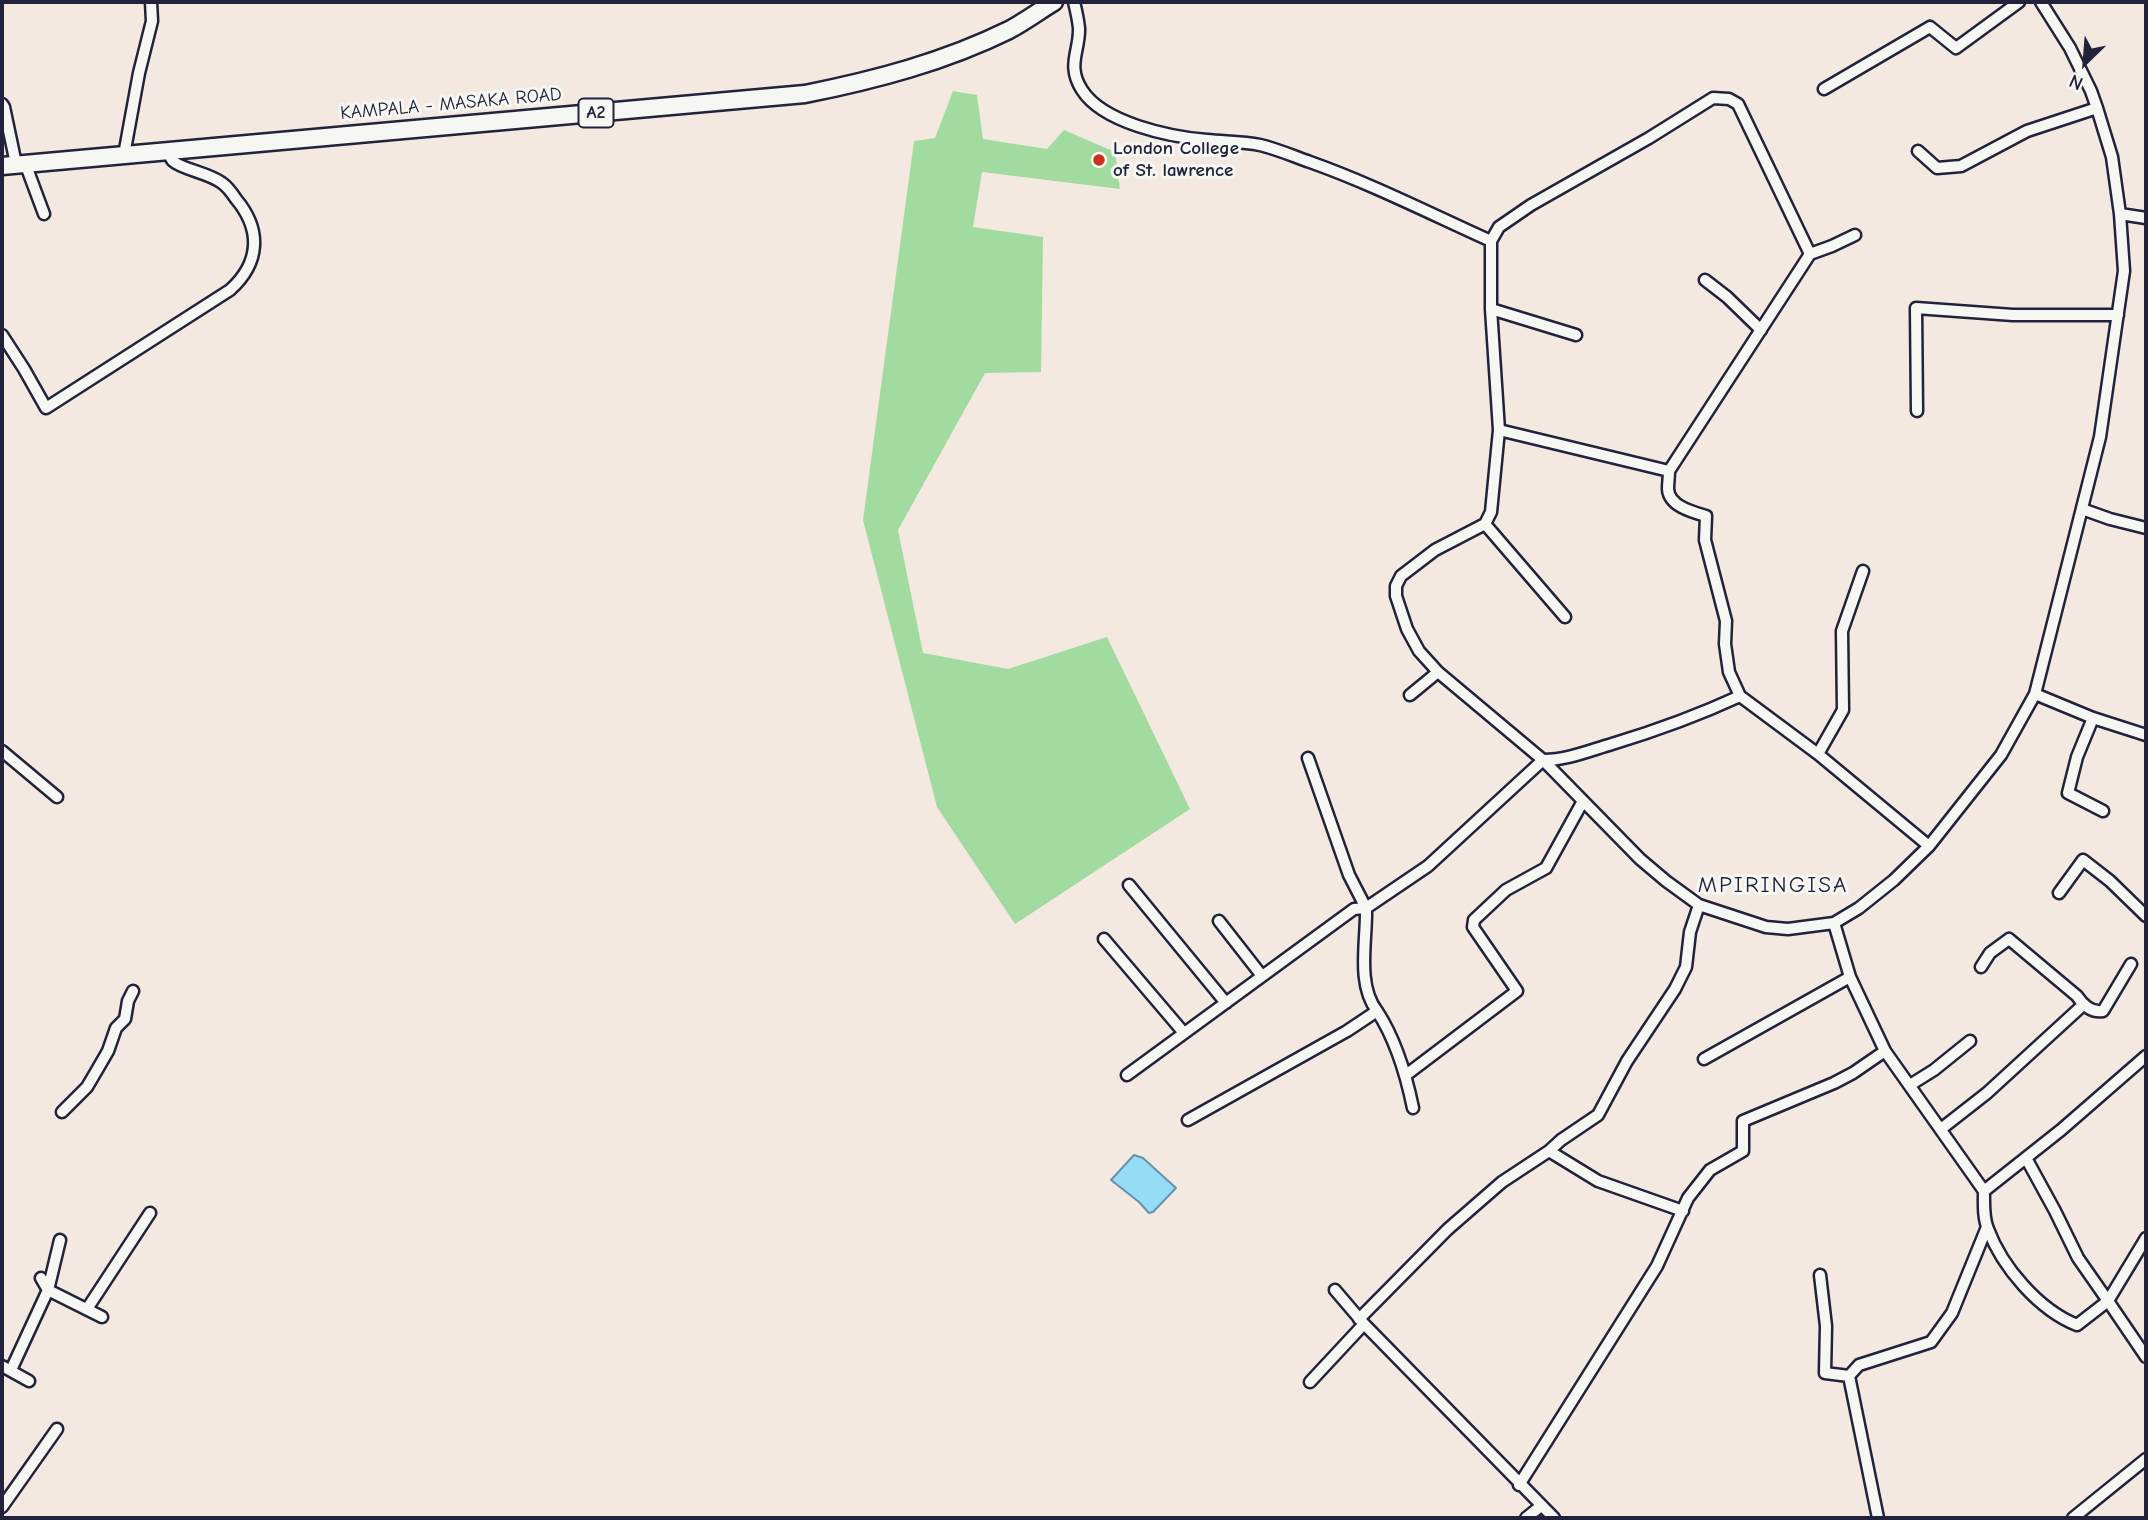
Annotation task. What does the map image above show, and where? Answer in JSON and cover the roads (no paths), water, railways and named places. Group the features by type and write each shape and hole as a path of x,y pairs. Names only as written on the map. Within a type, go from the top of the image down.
{"main road":[{"name":"KAMPALA - MASAKA ROAD","path":"14,164 805,94 856,84 926,64 1010,29 1054,2"}],"street":[{"path":"124,155 152,21 151,2"},
{"path":"1074,2 1079,30 1073,57 1074,72 1081,89 1094,105 1155,131 1207,140 1240,141 1286,154 1344,174 1491,241"},
{"path":"1824,89 1930,27 1956,48 2019,2"},
{"path":"1810,254 1738,104 1729,99 1713,98 1531,205 1499,227 1491,241 1491,309 1499,430 1491,512 1485,524 1435,550 1401,576 1396,586 1396,596 1407,629 1419,651 1438,673 1543,760 1640,859 1699,905 1766,927 1788,929 1834,923 1859,908 1894,880 1929,846 2001,755 2035,694 2100,437 2124,271 2112,158 2097,108 2070,48 2041,2"},
{"path":"2,104 14,164 44,214"},
{"path":"1918,151 1937,169 1961,166 2028,131 2097,108"},
{"path":"2,335 46,408 240,281 249,268 254,252 251,222 242,205 225,184 207,173 176,163 171,159 169,151"},
{"path":"2120,214 2146,218"},
{"path":"1855,235 1832,247 1810,254 1669,471 1668,491 1680,507 1706,516 1705,540 1726,621 1725,644 1729,672 1740,695 1818,754 1929,846"},
{"path":"1705,280 1761,330"},
{"path":"1917,411 1916,308 2013,315 2118,314"},
{"path":"1491,309 1576,335"},
{"path":"1499,430 1669,471"},
{"path":"2082,509 2146,528"},
{"path":"1485,524 1565,617"},
{"path":"1818,754 1843,710 1842,631 1863,570"},
{"path":"1410,695 1438,673"},
{"path":"2035,694 2093,718 2146,735"},
{"path":"1128,1075 1354,909 1366,908 1428,866 1543,760 1563,760 1634,737 1712,709 1740,695"},
{"path":"2093,718 2077,757 2068,793 2103,811"},
{"path":"2,751 57,797"},
{"path":"1308,758 1349,875 1366,908 1364,965 1369,1001 1386,1026 1406,1075 1413,1108"},
{"path":"1406,1075 1517,991 1472,927 1474,920 1506,890 1546,868 1583,801"},
{"path":"2059,893 2083,860 2110,881 2146,916"},
{"path":"1129,885 1226,1003"},
{"path":"1310,1382 1448,1228 1502,1182 1598,1115 1627,1062 1675,989 1686,967 1690,932 1699,905"},
{"path":"1219,921 1262,976"},
{"path":"1834,923 1850,977 1885,1051 1984,1191 1987,1227 2013,1274 2026,1290 2066,1321 2077,1325 2108,1301 2146,1238"},
{"path":"1104,939 1184,1033"},
{"path":"1981,967 1990,953 2009,939 2077,996 2083,1005 2097,1012 2103,1011 2131,964"},
{"path":"1704,1059 1850,977"},
{"path":"62,1112 92,1079 108,1051 116,1028 125,1019 133,991"},
{"path":"1941,1129 1987,1093 2083,1005"},
{"path":"1188,1120 1356,1026 1377,1011"},
{"path":"1910,1086 1970,1041"},
{"path":"1520,1485 1657,1266 1688,1198 1710,1170 1743,1151 1743,1121 1834,1083 1885,1051"},
{"path":"1984,1191 2145,1060"},
{"path":"1549,1151 1598,1181 1683,1211"},
{"path":"2026,1158 2078,1258 2146,1357"},
{"path":"87,1309 149,1213"},
{"path":"1849,1376 1859,1365 1931,1342 1952,1313 1987,1227"},
{"path":"29,1381 7,1368 48,1290 60,1240"},
{"path":"1821,1275 1826,1326 1825,1373 1849,1376"},
{"path":"41,1278 48,1290 102,1317"},
{"path":"1335,1290 1554,1518"},
{"path":"1849,1376 1878,1518"},
{"path":"2,1507 57,1429"},
{"path":"2073,1518 2146,1459"},
{"path":"1526,1518 1541,1506"}],"water":[{"path":"1134,1155 1143,1158 1176,1188 1153,1212 1149,1213 1111,1180"}],"place":[{"name":"London College of St. lawrence","path":"1099,160"}],"district":[{"name":"MPIRINGISA","path":"1773,885"}]}
